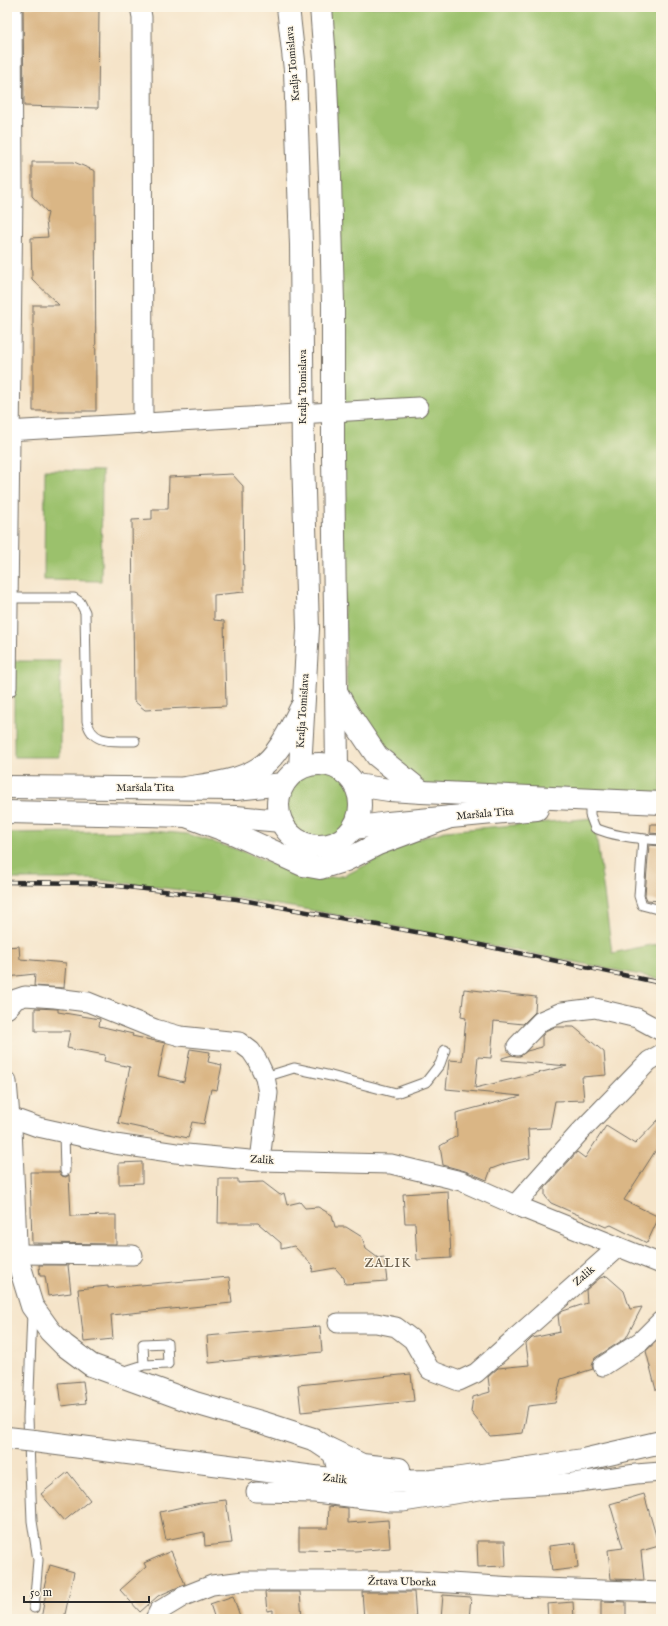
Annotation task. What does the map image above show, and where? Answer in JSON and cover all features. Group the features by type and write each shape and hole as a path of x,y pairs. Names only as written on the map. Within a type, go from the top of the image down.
{"main road":[{"name":"Kralja Tomislava","path":"288,7 295,70 301,245 308,629 300,768"},
{"path":"321,7 330,177 333,304 336,767"},
{"path":"336,692 348,713 377,756 422,792"},
{"path":"185,788 235,779 260,768 275,753 304,702"},
{"path":"312,764 324,764 336,767 348,774 356,785 360,796 361,807 359,818 354,828 345,838 334,844 322,847 309,846 297,841 288,832 281,821 278,809 278,796 283,784 290,775 300,768 312,764"},
{"name":"Maršala Tita","path":"7,787 236,789 283,784"},
{"name":"Maršala Tita","path":"356,785 382,789 422,792 661,804"},
{"name":"Maršala Tita","path":"354,828 388,822 616,802"},
{"path":"7,812 236,817 281,821"},
{"path":"186,816 235,834 303,865 320,868 346,860 378,844 450,817"},
{"path":"8,1117 16,1254 32,1306 40,1320 64,1345 91,1365 195,1403 312,1439 362,1465 385,1469 426,1470 485,1466 497,1480"},
{"name":"Zalik","path":"7,1438 338,1480 386,1482 497,1480 661,1442"},
{"path":"329,1449 334,1453 336,1459 338,1480"}],"street":[{"path":"7,688 8,431 13,191 12,7"},
{"path":"140,7 142,17 144,424"},
{"path":"8,431 418,407"},
{"path":"7,1009 16,999 25,996 88,1002 155,1029 180,1036 239,1042 251,1051 257,1060 265,1078 268,1093 260,1161"},
{"path":"517,1046 541,1021 562,1012 595,1008 637,1018 661,1031"},
{"path":"515,1205 579,1133 649,1061 661,1054"},
{"path":"7,1082 8,1117"},
{"name":"Zalik","path":"8,1117 38,1127 115,1144 176,1153 260,1161 391,1164 461,1181 515,1205 661,1264"},
{"name":"Zalik","path":"338,1323 376,1323 396,1328 413,1340 430,1370 459,1381 476,1373 618,1247"},
{"path":"16,1254 132,1255"},
{"path":"603,1366 641,1341 661,1321"},
{"path":"256,1492 315,1493 390,1502 403,1502 497,1480 572,1483 661,1472"},
{"name":"Žrtava Uborka","path":"155,1619 159,1611 184,1596 212,1585 244,1581 418,1581 514,1587 661,1592"}],"lane":[{"path":"8,598 74,598 80,602 85,612 88,729 93,736 100,740 135,741"},
{"path":"590,804 590,815 595,828 605,832 643,839 661,840"},
{"path":"643,839 639,896 642,905 661,910"},
{"path":"265,1078 294,1068 396,1093 426,1082 440,1064 445,1050"},
{"path":"64,1133 65,1171"},
{"path":"32,1306 28,1418 32,1522 38,1560 34,1608"},
{"path":"114,1374 144,1365"}],"green space":[{"path":"321,7 661,7 661,803 422,792 348,713"},
{"path":"45,470 102,471 101,581 44,580"},
{"path":"14,661 60,661 60,757 14,757"},
{"path":"311,767 327,767 340,773 351,784 357,797 355,820 340,837 327,843 311,843 298,837 283,820 281,813 281,797 287,784 304,769"},
{"path":"594,818 612,953 661,943 661,979 310,910 196,892 92,879 7,879 7,833 153,831 187,834 245,852 300,876 319,880 346,875 415,840 445,831"}],"building":[{"path":"23,7 99,7 98,108 24,106"},
{"path":"32,162 74,162 95,171 96,411 33,411 33,305 59,305 32,279 31,238 48,237 46,221 48,213 32,196"},
{"path":"232,474 243,486 244,592 214,595 214,620 224,621 226,706 145,710 134,701 132,520 152,519 152,509 168,509 169,477"},
{"path":"651,824 661,824 661,834 650,833"},
{"path":"649,845 661,846 661,901 647,900 645,895"},
{"path":"19,946 20,959 66,963 64,988 34,986 35,974 7,977 7,947"},
{"path":"464,989 536,997 535,1012 523,1024 494,1021 491,1058 478,1057 475,1088 567,1066 502,1060 502,1058 512,1055 520,1056 527,1051 542,1047 542,1036 547,1030 555,1027 574,1027 604,1052 606,1075 582,1077 584,1100 555,1101 550,1128 528,1129 530,1158 507,1163 491,1169 487,1180 465,1171 443,1165 440,1146 457,1136 456,1113 521,1096 446,1089 449,1060 462,1061 466,1018 461,1017"},
{"path":"35,1008 58,1009 58,1012 100,1019 99,1026 133,1034 132,1036 165,1043 158,1076 184,1082 190,1049 210,1052 208,1062 222,1065 217,1090 211,1089 204,1124 192,1122 188,1138 118,1123 130,1067 104,1061 105,1055 67,1048 70,1031 35,1031"},
{"path":"661,1117 661,1142 624,1200 659,1217 647,1243 611,1225 606,1227 551,1203 545,1196 545,1188 577,1152 585,1158 606,1126 635,1144"},
{"path":"142,1162 142,1183 119,1184 119,1163"},
{"path":"30,1172 59,1172 62,1176 66,1177 69,1175 71,1216 116,1215 116,1244 32,1243"},
{"path":"219,1179 238,1179 238,1183 263,1182 280,1195 284,1193 287,1205 300,1202 305,1208 318,1207 332,1215 335,1227 346,1227 362,1237 366,1249 378,1258 384,1257 387,1281 345,1284 344,1278 335,1268 312,1272 313,1266 294,1246 281,1249 281,1243 258,1223 218,1223"},
{"path":"448,1191 451,1258 417,1260 415,1223 405,1223 403,1194"},
{"path":"39,1265 68,1265 71,1293 48,1296 45,1276 40,1276"},
{"path":"607,1276 624,1291 630,1309 642,1307 626,1338 595,1358 592,1366 593,1369 561,1379 555,1403 528,1406 523,1433 490,1436 471,1412 473,1397 490,1392 488,1377 498,1368 529,1365 526,1344 532,1338 560,1332 558,1315 563,1311 587,1303 586,1290 600,1278"},
{"path":"229,1277 232,1303 111,1315 113,1339 84,1342 78,1289 108,1286 108,1288"},
{"path":"320,1326 322,1352 209,1363 207,1336"},
{"path":"661,1337 661,1390 656,1390 646,1351"},
{"path":"411,1374 414,1401 301,1412 298,1385"},
{"path":"83,1381 86,1403 62,1406 59,1383"},
{"path":"68,1472 90,1500 64,1521 41,1494"},
{"path":"644,1494 659,1546 641,1551 644,1580 611,1579 608,1550 623,1548 610,1504"},
{"path":"226,1500 232,1543 205,1546 204,1532 166,1540 160,1512 200,1503"},
{"path":"329,1506 348,1508 348,1523 388,1520 390,1548 355,1551 299,1550 299,1528 328,1528"},
{"path":"477,1541 505,1541 506,1566 478,1567"},
{"path":"576,1543 578,1568 552,1571 549,1546"},
{"path":"171,1551 185,1584 158,1596 140,1612 120,1590 146,1567 144,1563"},
{"path":"50,1565 74,1572 64,1619 41,1619 46,1592 43,1591"},
{"path":"265,1592 300,1592 302,1619 273,1619 273,1610 267,1611"},
{"path":"362,1592 414,1592 416,1619 364,1619"},
{"path":"443,1595 471,1597 469,1619 441,1619"},
{"path":"233,1596 241,1619 215,1619 210,1604"},
{"path":"601,1601 626,1602 626,1619 601,1619"},
{"path":"573,1602 574,1619 548,1619 547,1604"}],"railway":[{"path":"7,882 90,883 237,899 443,937 661,983"}],"district":[{"name":"ZALIK","path":"388,1263"}]}
